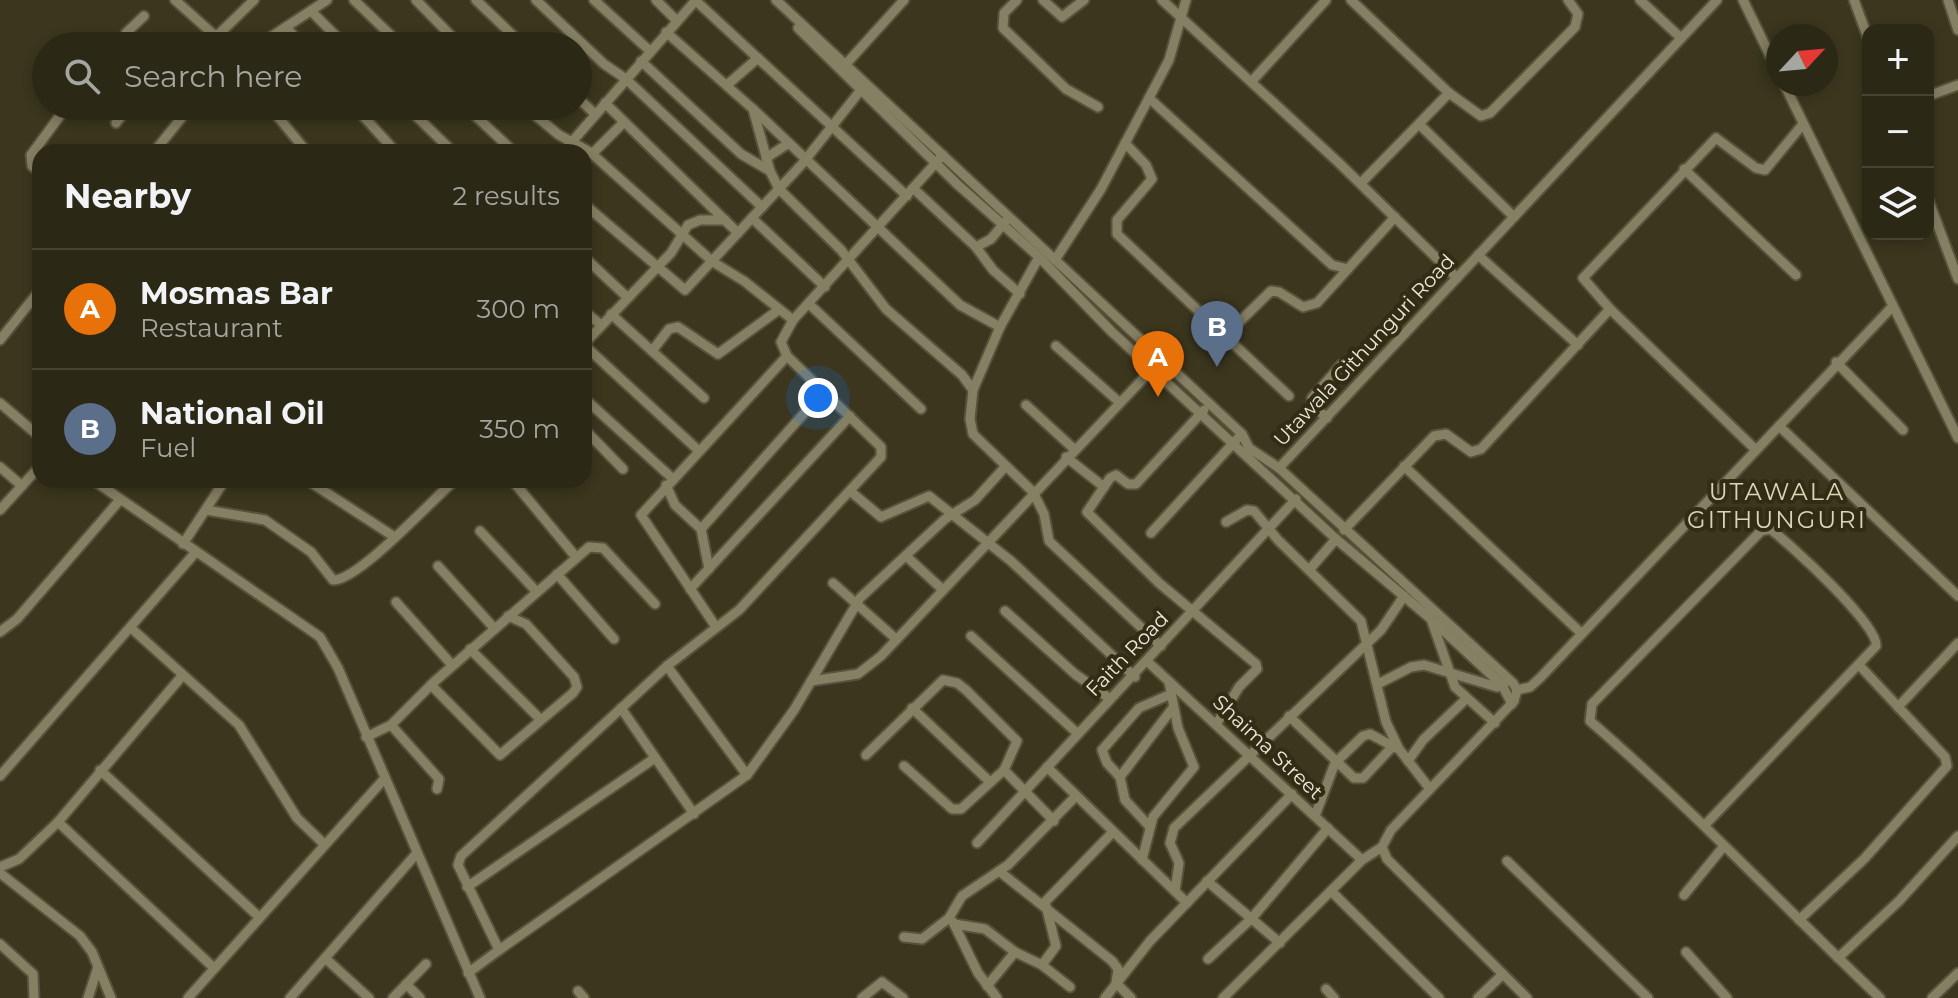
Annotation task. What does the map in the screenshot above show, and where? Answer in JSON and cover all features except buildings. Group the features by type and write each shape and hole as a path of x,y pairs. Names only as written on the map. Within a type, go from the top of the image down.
{"street":[{"path":"175,0 211,32"},
{"path":"221,32 254,0"},
{"path":"278,32 327,0"},
{"path":"354,0 387,32"},
{"path":"417,0 448,32"},
{"path":"476,0 509,32"},
{"path":"536,0 570,32"},
{"path":"594,0 650,51"},
{"path":"656,0 677,21"},
{"path":"592,118 696,0 831,127 976,247 993,270 1020,294"},
{"path":"592,211 685,290 806,159 864,87 767,0"},
{"name":"Utawala Githunguri Road","path":"776,0 1006,221 1033,246 1055,260 1242,434 1249,448 1279,468 1717,0"},
{"path":"846,64 904,0"},
{"path":"1017,0 1004,13 1003,28 1066,89 1098,107"},
{"path":"1043,0 1062,17 1084,0"},
{"path":"1162,0 1361,183 1457,278"},
{"path":"1055,260 1101,189 1169,60 1186,0"},
{"path":"1252,81 1326,0"},
{"path":"1351,0 1474,114 1490,113 1575,27 1578,14 1568,0"},
{"path":"1640,0 1681,38"},
{"path":"1743,0 1766,47"},
{"path":"1854,0 1863,24"},
{"path":"1948,0 1958,30"},
{"path":"311,11 332,32"},
{"path":"127,32 144,16"},
{"path":"286,27 290,32"},
{"path":"666,32 753,109 960,305 1000,327"},
{"path":"592,53 626,79 762,207"},
{"path":"727,85 758,58"},
{"path":"641,61 741,154 770,171"},
{"path":"1934,94 1958,85"},
{"path":"1361,183 1449,93"},
{"path":"1790,96 1958,438"},
{"path":"1149,98 1332,265 1348,269"},
{"path":"605,103 738,233"},
{"path":"753,109 770,171 779,189 850,262 886,309 962,375 973,390"},
{"path":"592,111 595,114"},
{"path":"39,144 57,120"},
{"path":"160,144 179,120"},
{"path":"281,120 300,144"},
{"path":"367,120 389,144"},
{"path":"420,120 445,144"},
{"path":"480,120 505,144"},
{"path":"542,120 572,143 590,120"},
{"path":"623,123 592,154 713,262 744,281 777,311 793,320"},
{"path":"1756,450 1610,309 1583,278 1716,138 1756,168 1765,170 1803,124"},
{"path":"1420,125 1514,217"},
{"path":"766,158 789,143"},
{"path":"1125,143 1146,165 1152,179 1117,220 1117,234 1289,396"},
{"path":"499,950 458,865 461,856 667,666 754,594 883,451 787,356 781,342 793,320 850,262 941,158"},
{"path":"1684,169 1796,275"},
{"path":"1934,215 1958,279"},
{"path":"1225,336 1271,291 1279,292 1303,307 1311,307 1395,217"},
{"path":"752,218 825,287"},
{"path":"592,336 656,268 693,222 725,220"},
{"path":"976,247 991,239 1006,221"},
{"path":"1033,246 1039,257 1111,331 1294,501 1517,690 1530,687 1540,678 1836,362 1893,306"},
{"path":"1478,255 1578,345"},
{"path":"1039,257 1000,327 973,390 970,428 1005,467 1033,492 1044,514 1049,541 1161,646"},
{"path":"592,264 627,297"},
{"path":"0,340 32,300"},
{"path":"809,304 921,409"},
{"path":"1344,530 1404,466 1441,433 1471,452 1481,449 1610,309"},
{"path":"652,351 669,329 678,327 718,354 777,311"},
{"path":"611,314 704,398"},
{"path":"592,318 601,325"},
{"path":"1056,346 1119,402"},
{"path":"592,352 698,450"},
{"path":"716,627 641,515 787,356"},
{"path":"811,681 858,674 896,639 1162,359"},
{"path":"1836,362 1903,430"},
{"path":"1327,418 1312,405 1312,398 1342,364"},
{"path":"701,529 824,391"},
{"path":"0,403 32,430"},
{"path":"1026,405 1074,449"},
{"path":"1209,405 1136,484 1128,484 1116,475 1089,507 1088,517 1256,664 1257,669 1232,697 1217,723"},
{"path":"592,406 669,482 675,505 701,529 709,569"},
{"path":"690,589 850,416"},
{"path":"1779,426 1958,596"},
{"path":"1151,533 1242,434"},
{"path":"592,437 623,469"},
{"path":"1066,457 1104,487"},
{"path":"1404,466 1581,633"},
{"path":"0,467 22,486"},
{"path":"468,973 747,775 811,681 857,603 945,519 975,500 1005,467"},
{"path":"1279,468 1506,683 1512,704"},
{"path":"0,510 32,475"},
{"path":"103,488 320,637 338,668 480,998"},
{"path":"183,544 220,488"},
{"path":"319,488 393,536"},
{"path":"206,510 265,520 311,552 333,580 354,575 446,488"},
{"path":"519,488 576,557"},
{"name":"Faith Road","path":"977,843 1109,698 1135,677 1303,490"},
{"path":"850,491 881,517 929,496 987,540 1135,677"},
{"path":"0,632 17,619 119,501"},
{"path":"1226,522 1250,509 1361,621 1386,722 1396,748 1430,789"},
{"path":"480,531 536,591"},
{"path":"1704,826 1876,646 1875,635 1853,608 1773,531 1761,531 1591,708 1590,721 1704,826 1880,998"},
{"path":"1309,570 1336,539"},
{"path":"366,737 391,725 452,665 589,547 603,548 655,604"},
{"path":"0,776 195,553"},
{"path":"906,556 942,589"},
{"path":"438,566 494,628"},
{"path":"557,574 614,639"},
{"path":"833,583 896,639"},
{"path":"1175,891 1179,863 1170,834 1249,753 1368,641 1393,615 1404,596"},
{"path":"396,602 452,665"},
{"path":"1005,611 1075,674 1109,698"},
{"path":"431,685 496,755 503,754 539,718 573,693 577,684 526,624 508,616"},
{"path":"1431,619 1455,687 1495,723"},
{"path":"131,628 239,725 297,818 324,844"},
{"path":"971,636 1077,733"},
{"path":"1898,707 1958,643"},
{"path":"470,649 539,718"},
{"name":"Shaima Street","path":"1148,662 1362,860"},
{"path":"1378,684 1417,665 1450,670 1497,687 1506,683"},
{"path":"1799,920 1864,859 1947,766 1945,757 1859,665"},
{"path":"667,666 747,775"},
{"path":"111,998 80,936 0,870 19,859 58,822 182,676"},
{"path":"866,755 943,680 957,683 1014,735 1017,748 1004,770 961,809 952,809 904,766"},
{"path":"1142,860 1150,827 1168,798 1194,767 1172,709 1169,682"},
{"path":"1223,998 1362,860 1382,847 1391,830 1512,704 1517,690"},
{"path":"1150,827 1125,800 1120,777 1107,763 1102,750 1139,708 1171,694"},
{"path":"1408,761 1423,740 1466,699"},
{"path":"621,708 694,814"},
{"path":"912,708 990,782"},
{"path":"1120,777 1172,709"},
{"path":"1289,716 1335,763 1358,779 1396,748"},
{"path":"391,725 431,767 439,779 437,789"},
{"path":"1315,816 1335,763 1366,734 1396,748"},
{"path":"467,887 655,758"},
{"path":"1047,767 1187,903"},
{"path":"100,770 259,917"},
{"path":"1004,770 1054,821"},
{"path":"188,998 385,778"},
{"path":"1105,998 1207,881 1292,794"},
{"path":"904,937 922,939 952,921 962,896 999,871 1054,821 1076,796"},
{"path":"58,822 214,968"},
{"path":"1208,959 1252,918 1328,828"},
{"path":"1042,965 1056,946 1044,908 1049,896 1112,833"},
{"path":"1838,958 1899,901 1958,836"},
{"path":"1684,895 1724,846"},
{"path":"1382,847 1387,859 1527,998"},
{"path":"290,998 417,853"},
{"path":"1507,861 1648,998"},
{"path":"999,871 1112,961 1118,969 1116,983"},
{"path":"1207,881 1280,943"},
{"path":"1332,892 1439,998"},
{"path":"952,921 981,927 1015,952 1042,965 1070,987"},
{"path":"952,921 995,997"},
{"path":"0,944 33,974 34,998"},
{"path":"987,986 1015,952"},
{"path":"1686,952 1727,998"},
{"path":"325,958 369,998"},
{"path":"393,998 426,964"},
{"path":"88,998 98,967"},
{"path":"1932,998 1958,973"},
{"path":"1478,998 1503,974"},
{"path":"862,998 882,982 903,998"},
{"path":"1116,983 1131,998"},
{"path":"406,984 420,998"},
{"path":"1326,989 1334,998"}],"place":[{"name":"National Oil","path":"1217,367"},
{"name":"Mosmas Bar","path":"1158,397"}],"district":[{"name":"UTAWALA GITHUNGURI","path":"1777,505"}]}
